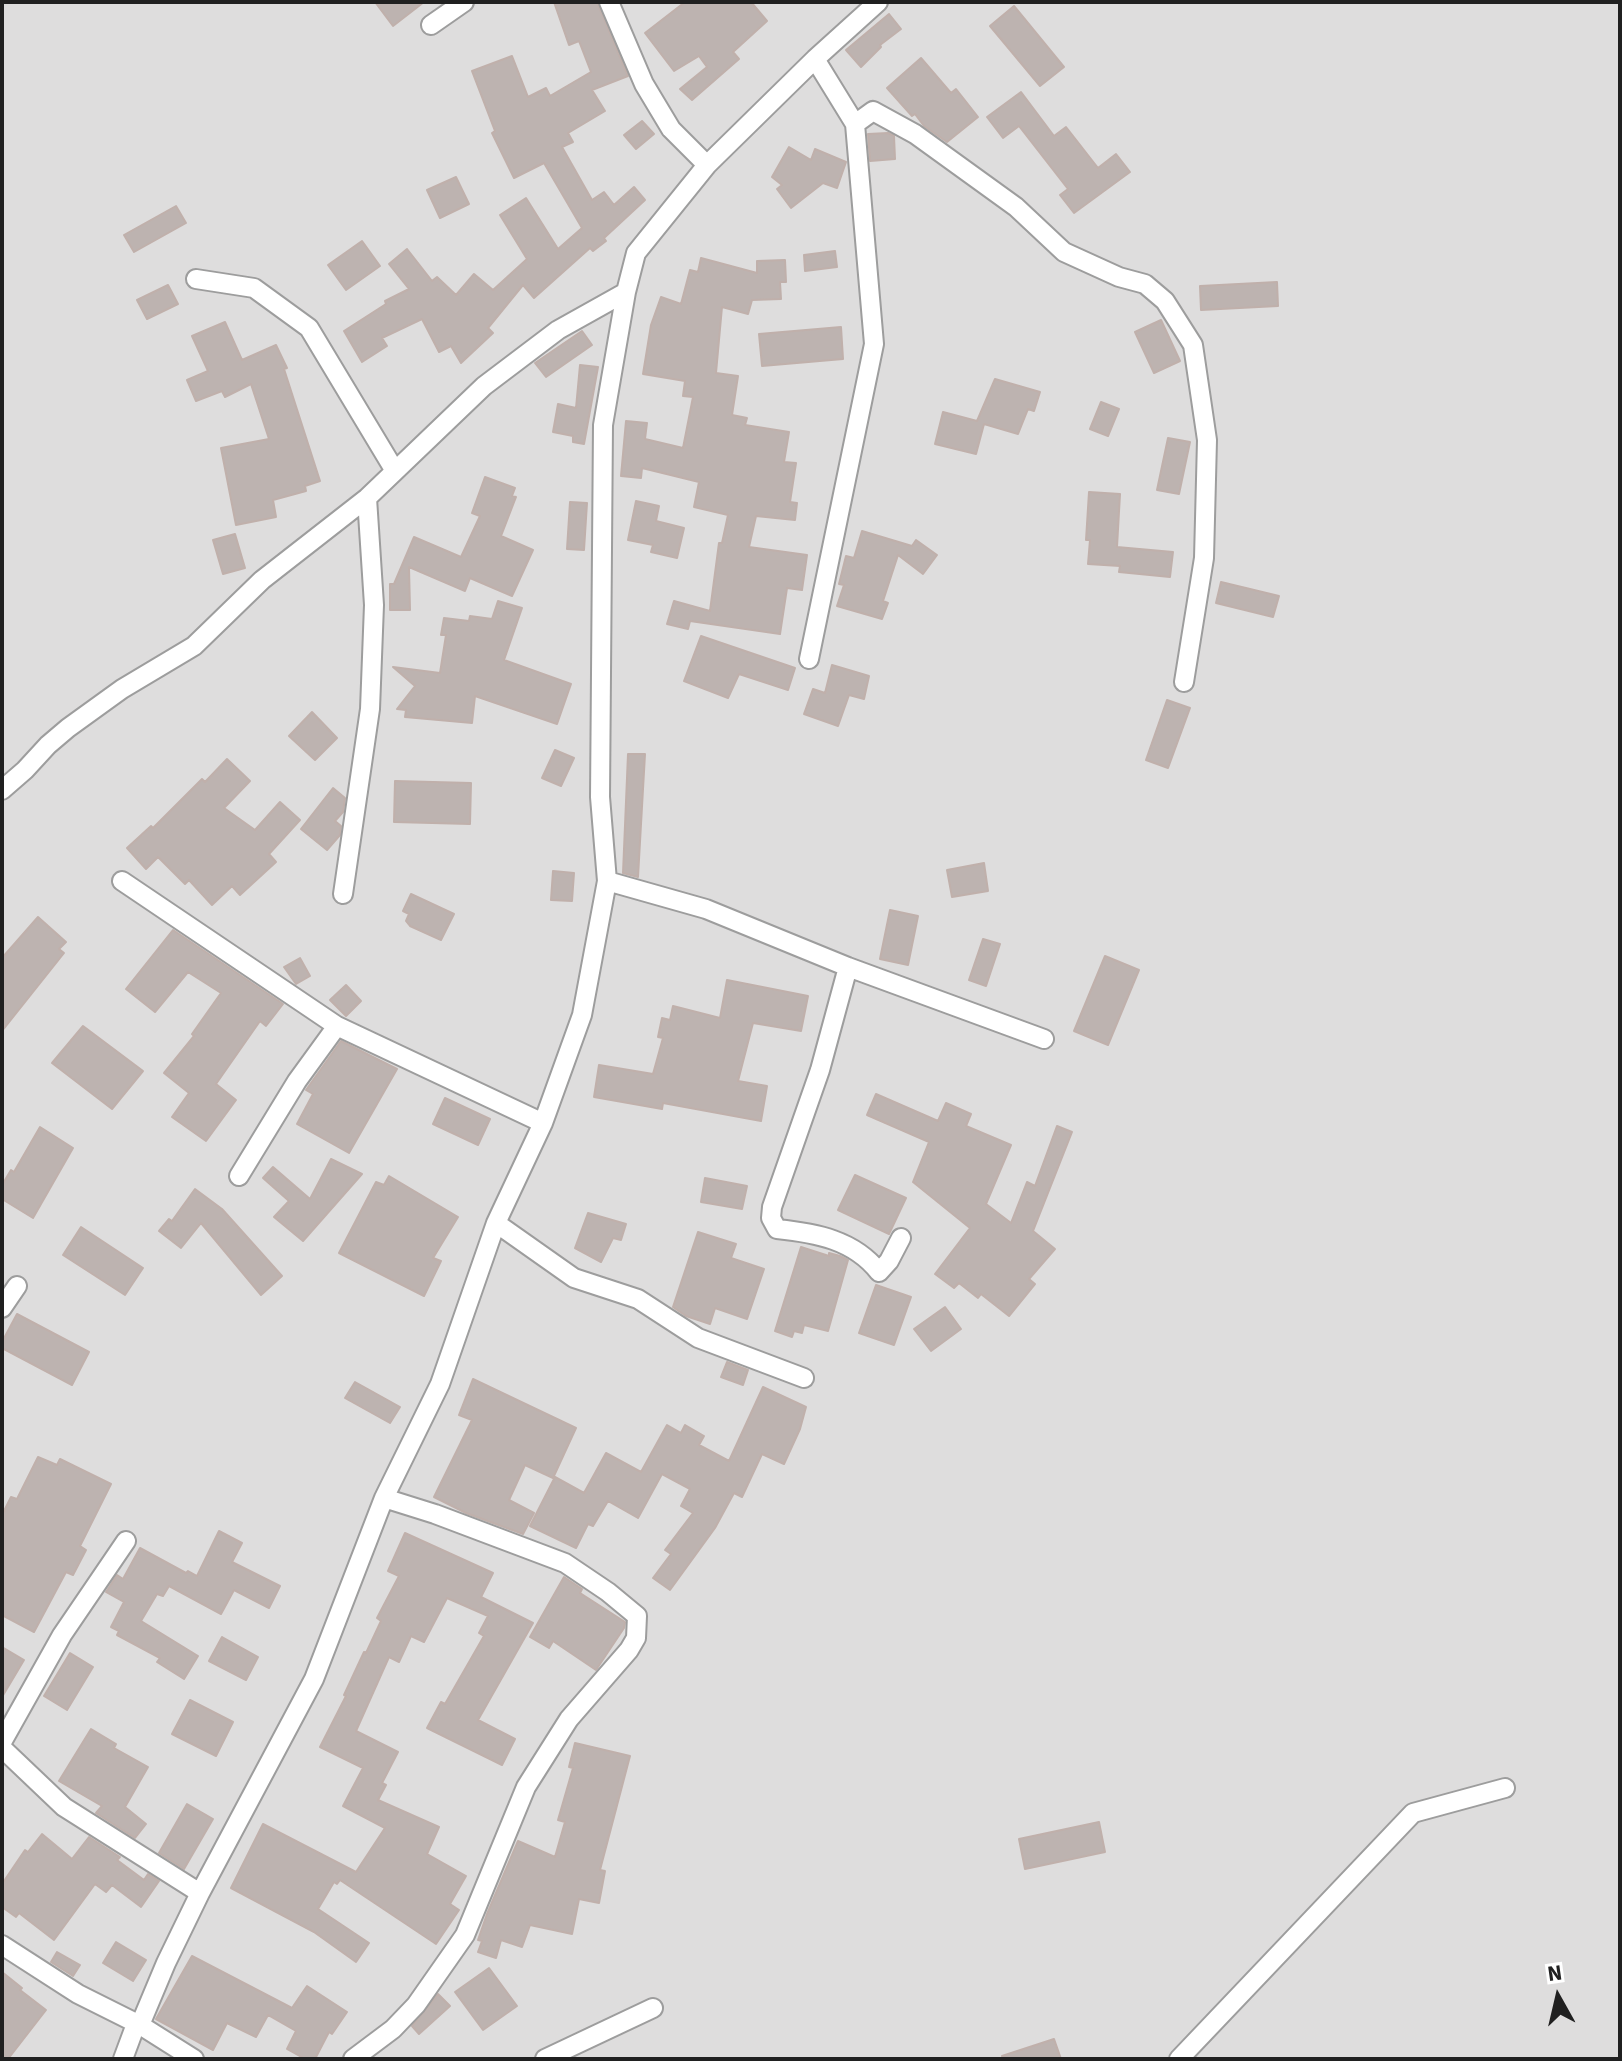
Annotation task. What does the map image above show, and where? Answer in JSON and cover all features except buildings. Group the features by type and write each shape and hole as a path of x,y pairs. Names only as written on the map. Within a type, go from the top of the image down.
{"street":[{"path":"431,25 464,2"},
{"path":"609,2 657,107 671,129 707,165"},
{"path":"123,2059 200,1893 314,1679 384,1498 440,1384 496,1223 543,1123 582,1015 607,881 600,782 603,425 626,292 636,253 707,165 878,2"},
{"path":"809,659 874,344 855,124 815,59"},
{"path":"855,124 873,111 915,134 1016,207 1064,252 1119,277 1145,284 1165,301 1193,345 1207,440 1204,558 1184,682"},
{"path":"196,279 254,288 309,328 395,471"},
{"path":"2,790 68,728 122,689 194,646 262,580 367,498 484,386 558,330 626,292"},
{"path":"343,894 370,709 374,605 367,498"},
{"path":"122,881 337,1026 543,1123"},
{"path":"607,881 706,909 848,967 1044,1039"},
{"path":"848,967 820,1070 772,1207 771,1218 777,1229 833,1239 866,1255 879,1272 889,1261 901,1238"},
{"path":"239,1176 297,1081 337,1026"},
{"path":"496,1223 574,1278 638,1299 698,1338 804,1378"},
{"path":"2,1308 17,1286"},
{"path":"353,2059 393,2029 416,2005 465,1935 526,1787 569,1719 636,1638 637,1616 565,1563 384,1498"},
{"path":"2,1742 62,1635 126,1541"},
{"path":"2,1748 64,1807 200,1893"},
{"path":"1179,2059 1413,1813 1505,1788"},
{"path":"2,1945 78,1994 138,2024 194,2059"},
{"path":"545,2059 653,2008"}],"shaded area":[{"path":"2,2 1620,2 1620,2059 2,2059"}]}
